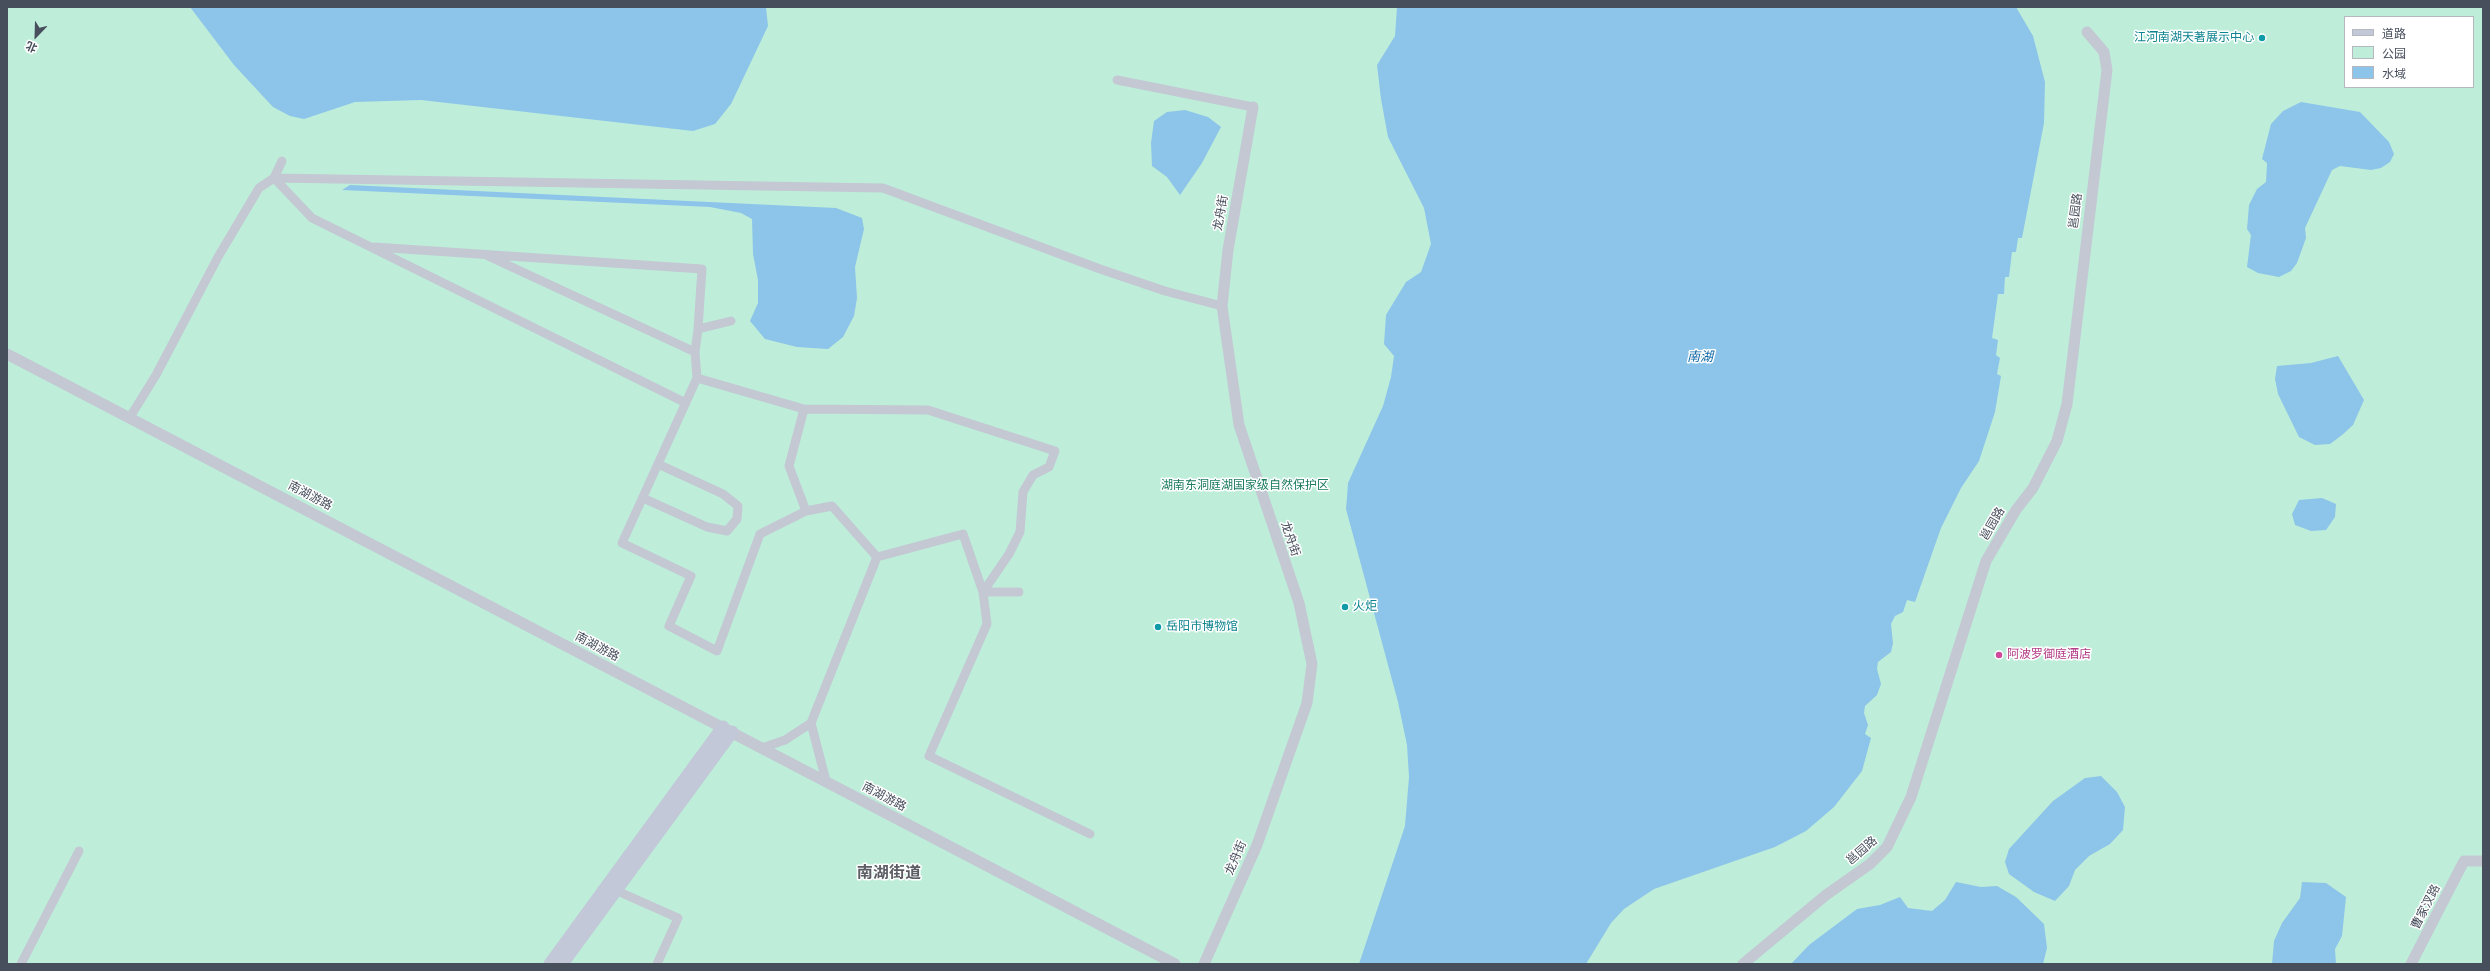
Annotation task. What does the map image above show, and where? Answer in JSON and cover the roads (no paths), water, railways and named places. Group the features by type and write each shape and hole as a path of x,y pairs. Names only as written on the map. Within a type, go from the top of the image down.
{"main road":[{"path":"562,964 728,730"},
{"path":"550,964 728,730"}],"street":[{"name":"邕园路","path":"1743,964 1826,895 1870,864 1887,847 1911,797 1986,561 2016,510 2033,488 2058,441 2067,404 2107,70 2104,52 2087,32"},
{"path":"1117,80 1253,107"},
{"name":"龙舟街","path":"1204,964 1257,845 1307,703 1312,664 1299,604 1239,426 1222,306 1228,250 1253,107"},
{"path":"130,417 156,375 218,257 259,188 274,178 282,161"},
{"path":"274,178 883,188 1100,269 1164,291 1222,306"},
{"path":"274,178 312,218 686,404"},
{"path":"368,246 702,269 696,352 698,378 622,543 691,576 669,626 717,651 760,534 806,511 832,506 877,557"},
{"path":"483,254 696,352"},
{"path":"698,329 731,321"},
{"name":"南湖游路","path":"7,354 1175,964"},
{"path":"698,378 804,409 928,410 1055,451 1049,467 1033,475 1023,492 1020,532 1008,554 983,592"},
{"path":"804,409 789,466 806,511"},
{"path":"643,498 707,527 727,530 737,519 738,506 723,494 658,464"},
{"path":"877,557 963,534 983,592 987,624 929,756 1090,834"},
{"path":"762,748 785,740 811,723 877,557"},
{"path":"983,592 1018,592"},
{"path":"811,723 826,781"},
{"path":"21,964 79,851"},
{"name":"曹家汊路","path":"2411,964 2464,861 2483,861"},
{"path":"615,890 678,918 657,964"}],"water":[{"path":"190,7 766,7 768,26 731,104 715,124 693,131 421,100 355,102 304,119 290,116 273,107 234,65"},
{"name":"南湖","path":"1397,7 2016,7 2033,36 2045,82 2044,123 2022,238 2018,238 2016,252 2012,252 2009,277 2005,277 2004,294 1998,294 1992,338 1998,340 1996,355 2000,358 1997,374 2001,376 1995,412 1979,461 1961,488 1941,528 1915,602 1907,600 1903,612 1895,616 1891,624 1893,643 1891,652 1878,662 1877,669 1881,684 1877,695 1865,706 1864,713 1868,725 1865,734 1871,738 1862,771 1834,807 1806,831 1775,847 1654,889 1624,909 1611,923 1586,964 1359,964 1405,826 1409,777 1407,745 1398,702 1346,509 1348,483 1383,406 1391,377 1394,356 1384,344 1386,315 1406,282 1421,272 1431,244 1424,208 1388,137 1381,99 1377,65 1395,36"},
{"path":"2301,102 2360,112 2389,142 2394,154 2390,162 2381,168 2371,170 2340,166 2332,170 2305,228 2306,238 2297,263 2291,271 2279,277 2258,273 2247,267 2251,235 2247,229 2249,205 2257,189 2266,182 2267,163 2262,159 2271,124 2283,111"},
{"path":"1185,110 1208,117 1221,127 1202,163 1180,195 1167,177 1152,166 1151,143 1154,121 1167,112"},
{"path":"350,185 836,208 862,218 864,229 855,267 857,298 854,316 843,337 828,349 797,347 765,339 750,321 758,303 758,280 753,254 752,219 741,213 710,207 342,190"},
{"path":"2338,356 2364,400 2353,425 2330,444 2315,445 2299,437 2278,394 2275,379 2277,366 2311,363"},
{"path":"2322,498 2336,504 2335,517 2326,530 2311,531 2295,525 2292,514 2299,500"},
{"path":"2101,776 2117,792 2125,807 2123,830 2110,844 2089,856 2075,870 2069,886 2055,901 2034,892 2009,874 2005,862 2009,849 2053,801 2085,778"},
{"path":"1956,882 1981,887 1997,886 2016,897 2044,924 2047,948 2043,964 1791,964 1809,945 1857,909 1880,905 1900,897 1908,908 1932,911 1945,900"},
{"path":"2302,882 2326,883 2346,897 2342,936 2335,949 2336,964 2272,964 2274,941 2282,923 2300,898"}],"place":[{"name":"江河南湖天著展示中心","path":"2262,38"},
{"name":"火炬","path":"1345,607"},
{"name":"岳阳市博物馆","path":"1158,627"},
{"name":"阿波罗御庭酒店","path":"1999,655"}],"district":[{"name":"南湖街道","path":"889,874"}],"park label":[{"name":"湖南东洞庭湖国家级自然保护区","path":"1245,486"}]}
